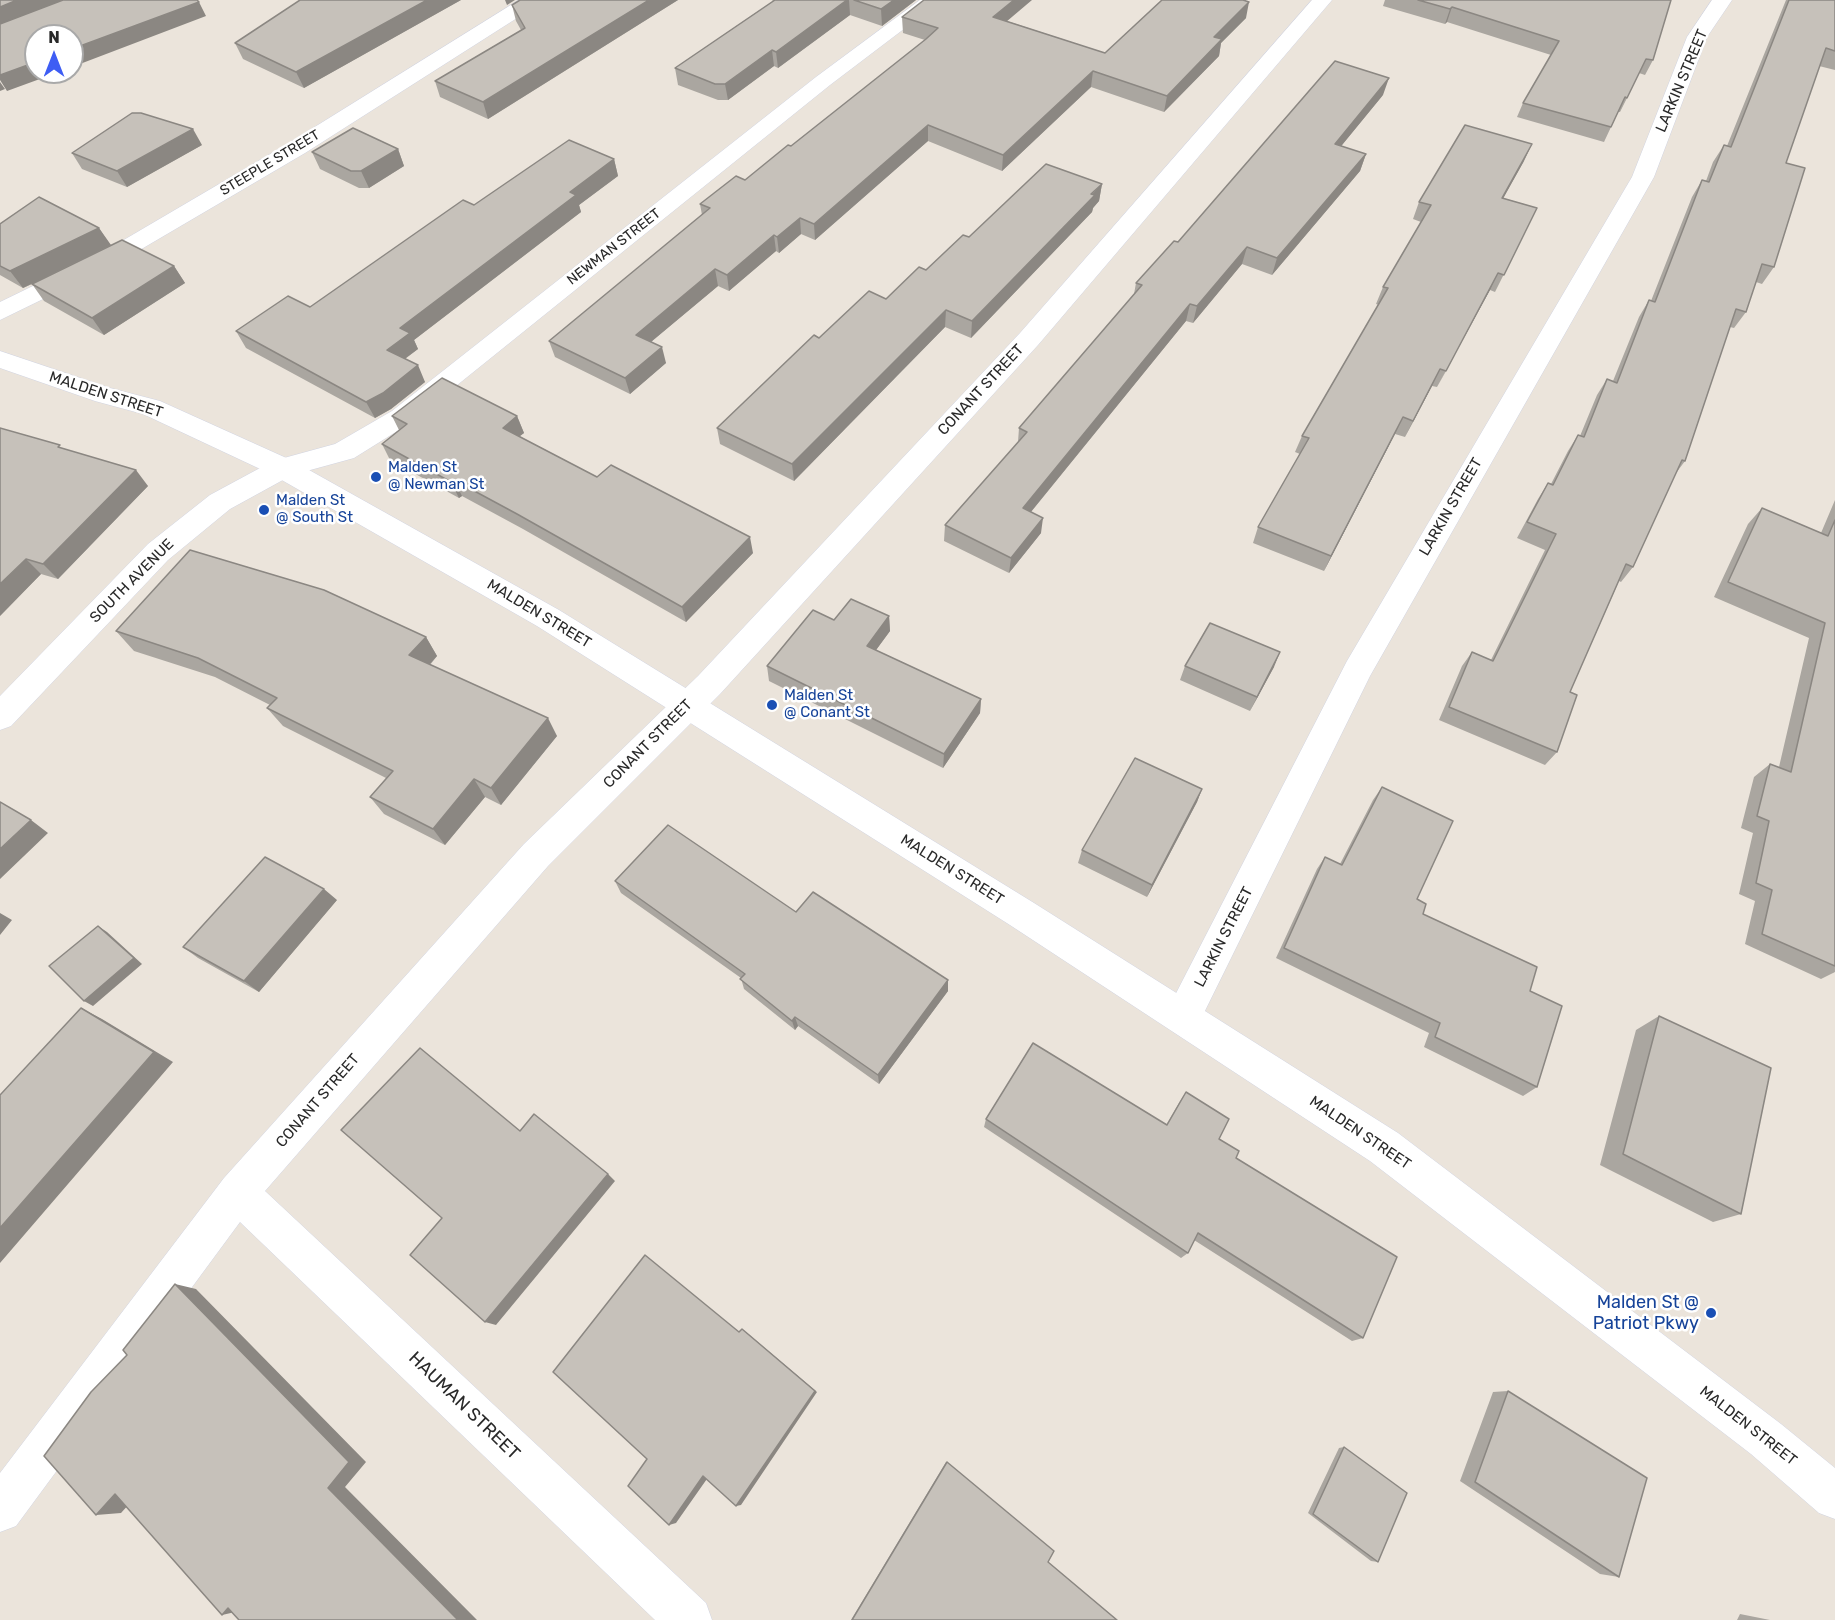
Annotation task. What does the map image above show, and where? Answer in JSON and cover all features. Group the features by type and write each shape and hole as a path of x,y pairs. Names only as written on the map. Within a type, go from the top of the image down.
{"street":[{"name":"STEEPLE STREET","path":"0,312 113,256 297,148 532,0"},
{"name":"NEWMAN STREET","path":"283,468 344,451 401,417 814,88 932,0"},
{"name":"CONANT STREET","path":"0,1510 238,1192 536,855 688,705 1029,339 1322,0"},
{"name":"LARKIN STREET","path":"1183,1017 1358,670 1479,456 1643,177 1697,38 1722,0"},
{"name":"MALDEN STREET","path":"0,359 104,395 151,407 283,468 548,618 1022,914 1384,1147 1766,1440 1835,1497"},
{"name":"SOUTH AVENUE","path":"0,717 158,552 220,502 283,468"},
{"name":"HAUMAN STREET","path":"238,1192 689,1620"}],"building":[{"path":"0,0 17,0 0,7"},
{"path":"63,0 197,0 199,2 84,45 84,24 24,24 24,66 0,75 0,24"},
{"path":"300,0 427,0 296,72 235,43"},
{"path":"520,0 649,0 483,102 435,81 525,28 512,5"},
{"path":"775,0 847,0 776,52 772,50 725,84 715,84 675,68"},
{"path":"854,0 894,0 881,9"},
{"path":"924,0 1014,0 993,17 1105,53 1162,0 1243,0 1249,2 1214,37 1222,39 1167,96 1093,71 1003,155 928,125 814,224 800,218 777,237 774,235 727,275 715,269 636,335 662,347 625,378 549,341 710,208 700,204 736,176 745,180 926,39 938,28 902,17"},
{"path":"1418,0 1671,0 1653,60 1646,59 1611,127 1523,103 1559,41 1452,7 1450,9"},
{"path":"1789,0 1835,0 1835,51 1826,48 1786,163 1805,168 1774,267 1762,264 1746,312 1736,309 1685,461 1682,460 1633,567 1626,564 1570,692 1577,695 1557,752 1449,707 1472,652 1493,661 1556,534 1527,522 1548,483 1553,485 1578,435 1584,437 1607,379 1617,383 1649,300 1655,302 1702,180 1709,182 1724,145 1731,147"},
{"path":"1335,61 1389,78 1335,144 1366,154 1277,258 1247,247 1197,306 1190,304 1023,508 1043,518 1011,558 945,525 1027,432 1019,428 1142,285 1136,283 1174,241 1178,242"},
{"path":"132,113 141,113 193,129 117,171 72,153"},
{"path":"1465,125 1532,144 1502,198 1537,208 1504,275 1498,273 1446,371 1440,369 1413,421 1403,417 1331,556 1258,527 1309,438 1302,436 1388,288 1383,287 1431,205 1419,202"},
{"path":"353,128 398,149 361,171 351,171 312,152"},
{"path":"569,140 614,159 570,192 576,195 400,328 410,333 387,350 418,365 383,393 366,402 236,331 288,296 310,307 463,200 474,205"},
{"path":"1046,164 1102,184 1091,194 1095,195 972,321 946,310 792,464 717,428 814,335 819,338 869,291 886,299 919,267 926,270 963,235 969,237"},
{"path":"39,197 99,228 10,271 0,266 0,224"},
{"path":"122,240 174,266 92,318 32,284"},
{"path":"442,378 517,416 503,428 597,477 611,465 750,537 682,607 517,514 454,480 451,482 382,444 407,424 392,416"},
{"path":"0,428 136,470 43,564 26,559 0,584"},
{"path":"1762,508 1828,536 1835,520 1835,966 1762,934 1772,890 1756,883 1769,821 1757,816 1770,764 1791,772 1825,623 1728,582"},
{"path":"190,550 324,590 426,637 409,655 548,718 491,788 474,779 433,829 370,797 393,771 267,708 277,698 198,658 116,631"},
{"path":"851,599 889,616 867,646 981,699 944,754 767,666 813,610 834,620"},
{"path":"1210,623 1280,652 1257,697 1185,666"},
{"path":"1135,758 1202,789 1152,885 1082,850"},
{"path":"1382,787 1453,821 1417,899 1426,904 1423,914 1537,967 1530,991 1562,1006 1537,1087 1435,1037 1440,1023 1284,948 1325,857 1342,865"},
{"path":"0,802 31,820 0,849"},
{"path":"668,825 796,912 813,892 948,980 878,1075 795,1017 792,1021 740,979 745,974 615,881"},
{"path":"265,857 324,889 244,981 183,947"},
{"path":"98,926 134,958 84,1001 49,966"},
{"path":"81,1008 154,1052 0,1228 0,1095"},
{"path":"1659,1016 1771,1068 1741,1214 1623,1154"},
{"path":"1033,1043 1167,1125 1186,1092 1229,1119 1219,1139 1239,1151 1236,1158 1397,1257 1363,1338 1198,1233 1188,1253 986,1119"},
{"path":"420,1048 520,1131 534,1114 608,1174 485,1322 410,1255 442,1218 341,1130"},
{"path":"645,1255 739,1332 742,1329 815,1391 736,1506 703,1476 669,1525 628,1486 647,1459 553,1372"},
{"path":"175,1284 349,1462 328,1488 458,1620 239,1620 228,1608 222,1615 115,1494 96,1515 44,1456 91,1392 127,1355 123,1350"},
{"path":"1508,1391 1647,1478 1619,1577 1475,1482"},
{"path":"1344,1447 1407,1493 1378,1562 1313,1514"},
{"path":"947,1462 1054,1551 1048,1562 1117,1620 852,1620"}],"place":[{"name":"Malden St @ Newman St","path":"376,477"},
{"name":"Malden St @ South St","path":"264,510"},
{"name":"Malden St @ Conant St","path":"772,705"},
{"name":"Malden St @ Patriot Pkwy","path":"1711,1313"}]}
